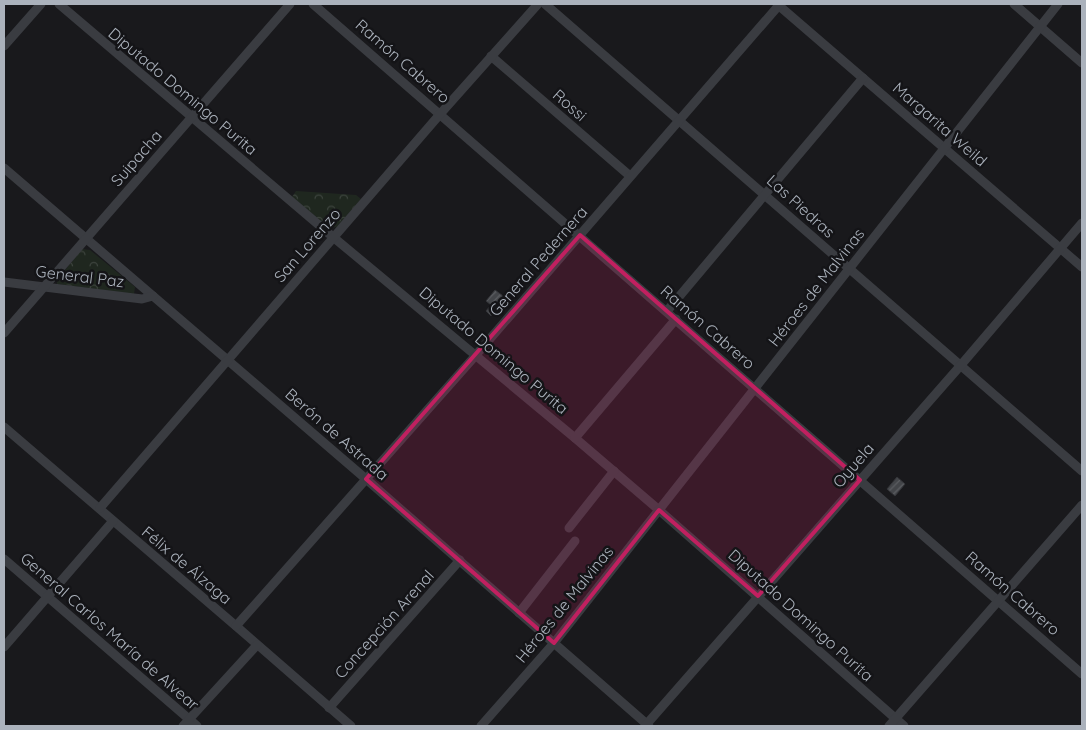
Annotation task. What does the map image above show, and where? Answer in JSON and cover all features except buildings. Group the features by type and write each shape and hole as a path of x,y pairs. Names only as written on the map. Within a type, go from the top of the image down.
{"street":[{"path":"4,46 41,4"},
{"name":"Diputado Domingo Purita","path":"59,4 333,237 476,354 614,471 904,726"},
{"name":"Suipacha","path":"4,333 290,4"},
{"name":"Ramón Cabrero","path":"313,4 441,113 1082,674"},
{"name":"San Lorenzo","path":"100,508 333,237 538,4"},
{"name":"Las Piedras","path":"546,4 1082,471"},
{"name":"General Pedernera","path":"236,626 580,235 779,4"},
{"name":"Margarita Weild","path":"779,4 1082,267"},
{"path":"1014,4 1082,63"},
{"name":"Héroes de Malvinas","path":"481,726 554,643 1058,4"},
{"name":"Rossi","path":"491,56 630,176"},
{"path":"667,311 863,78"},
{"name":"Berón de Astrada","path":"4,168 460,560 647,726"},
{"name":"Oyuela","path":"647,726 1082,223"},
{"name":"General Paz","path":"4,282 142,299 153,296"},
{"path":"575,438 676,320"},
{"name":"Félix de Álzaga","path":"4,427 351,726"},
{"path":"569,528 614,471"},
{"path":"889,726 1082,505"},
{"path":"4,647 113,521"},
{"path":"519,613 575,541"},
{"name":"General Carlos María de Alvear","path":"4,559 186,723 197,726"},
{"name":"Concepción Arenal","path":"330,708 460,560"},
{"path":"186,723 257,645"}],"highlighted area":[{"path":"580,235 860,480 758,596 659,510 554,643 366,479"}],"green space":[{"path":"296,191 356,195 361,199 337,227 329,228 292,197"},
{"path":"82,249 90,250 135,287 134,294 57,284 57,280"}]}
